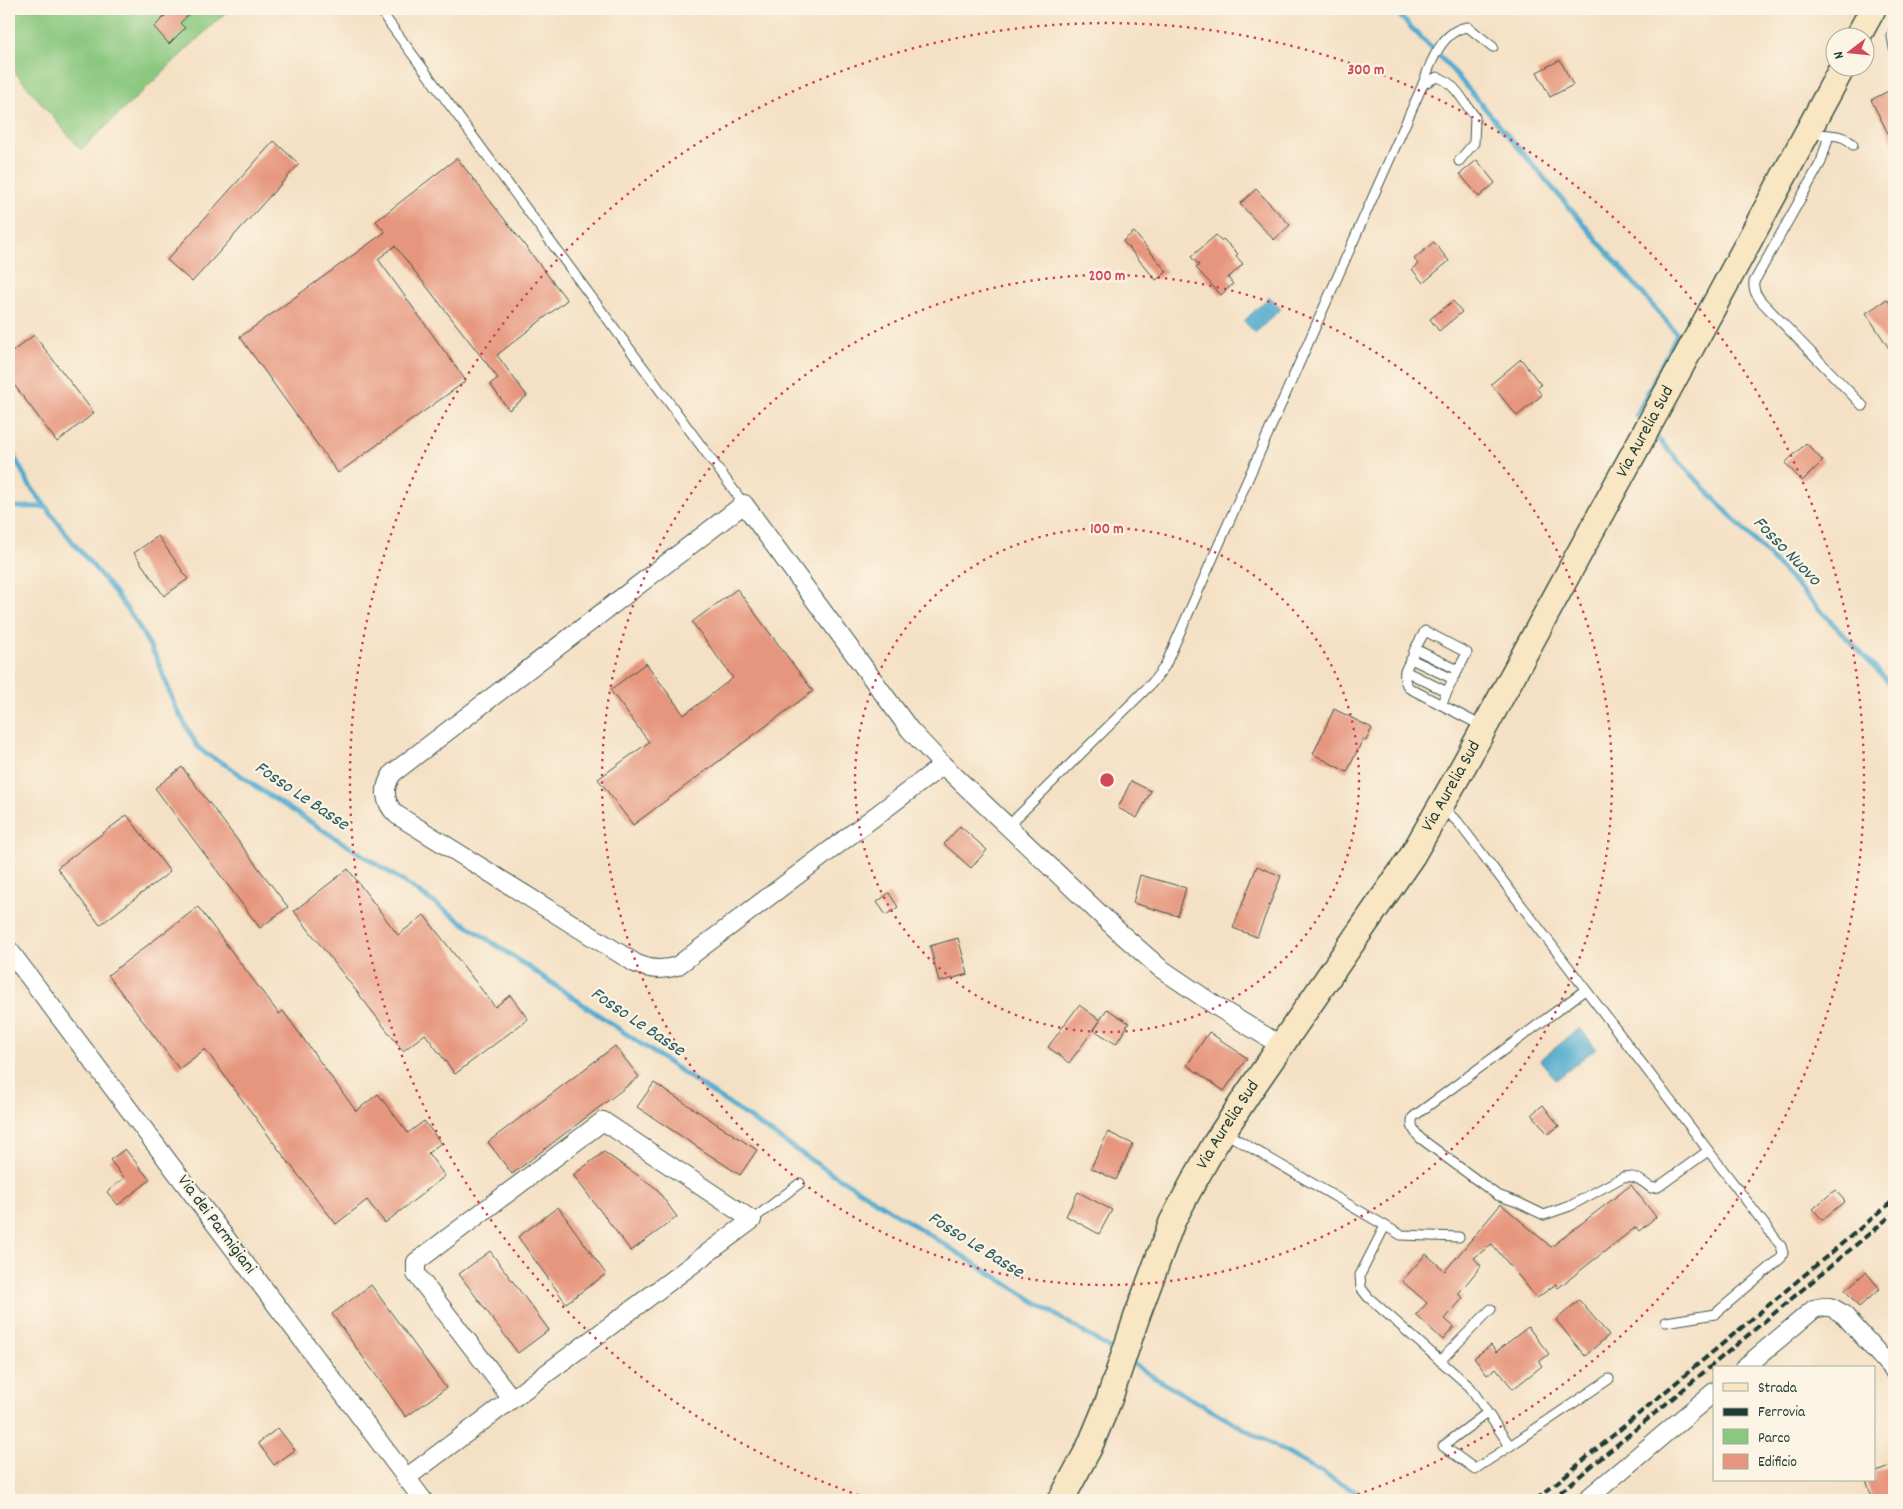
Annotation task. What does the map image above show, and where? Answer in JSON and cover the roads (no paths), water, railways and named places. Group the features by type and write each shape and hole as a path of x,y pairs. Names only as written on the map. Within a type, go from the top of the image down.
{"main road":[{"path":"1862,28 1872,9"},
{"name":"Via Aurelia Sud","path":"1061,1500 1089,1448 1109,1400 1137,1316 1172,1222 1223,1132 1412,856 1818,134 1838,78"}],"street":[{"path":"943,765 677,966 659,970 635,963 397,815 392,810 386,796 386,787 393,773 744,504 910,730 943,765 1118,931 1160,968 1219,1008 1282,1046"},
{"name":"Via dei Parmigiani","path":"9,950 423,1500"},
{"path":"406,1478 512,1399 752,1220 603,1121 416,1262 416,1274 512,1399"},
{"path":"1746,1366 1814,1309 1827,1305 1844,1315 1894,1371"},
{"path":"1586,1500 1713,1393"}],"lane":[{"path":"380,9 744,504"},
{"path":"1008,826 1152,683 1165,666 1423,84 1433,57 1450,33 1459,28 1468,27 1493,47"},
{"path":"1894,31 1892,36 1894,48"},
{"path":"1423,84 1437,77 1444,78 1475,117 1474,143 1459,161"},
{"path":"1853,145 1849,140 1818,134 1821,162 1754,282 1754,288 1761,301 1863,406"},
{"path":"1441,705 1467,653 1425,630 1405,671 1405,682 1409,688 1441,705 1484,727"},
{"path":"1416,649 1456,674"},
{"path":"1411,659 1456,674"},
{"path":"1405,671 1447,692"},
{"path":"1440,806 1458,822 1781,1246 1783,1253 1781,1258 1715,1314 1666,1322"},
{"path":"1585,990 1413,1116 1411,1122 1413,1130 1420,1138 1497,1195 1544,1215 1570,1206 1623,1177 1632,1176 1642,1180 1650,1188 1658,1187 1708,1152"},
{"path":"1223,1132 1401,1235 1459,1237"},
{"path":"752,1220 800,1183"},
{"path":"1385,1226 1360,1275 1361,1288 1368,1297 1470,1386 1510,1446"},
{"path":"1440,1361 1491,1309"},
{"path":"1487,1413 1443,1446 1475,1469 1609,1379"}],"water":[{"path":"1269,297 1281,309 1255,333 1244,321"},
{"path":"1580,1028 1596,1048 1556,1080 1540,1060"}],"waterway":[{"path":"1393,9 1448,65 1677,334 1636,416"},
{"name":"Fosso Nuovo","path":"1655,436 1894,688"},
{"name":"Fosso Le Basse","path":"9,447 30,486 135,620 157,659 175,706 197,746 206,754 228,766 262,791 392,874 811,1160 1118,1354"},
{"path":"9,507 46,507"},
{"name":"Fosso Le Basse","path":"1129,1361 1160,1381 1370,1500"}],"railway":[{"path":"1536,1500 1894,1200"},
{"path":"1551,1500 1894,1213"}]}
